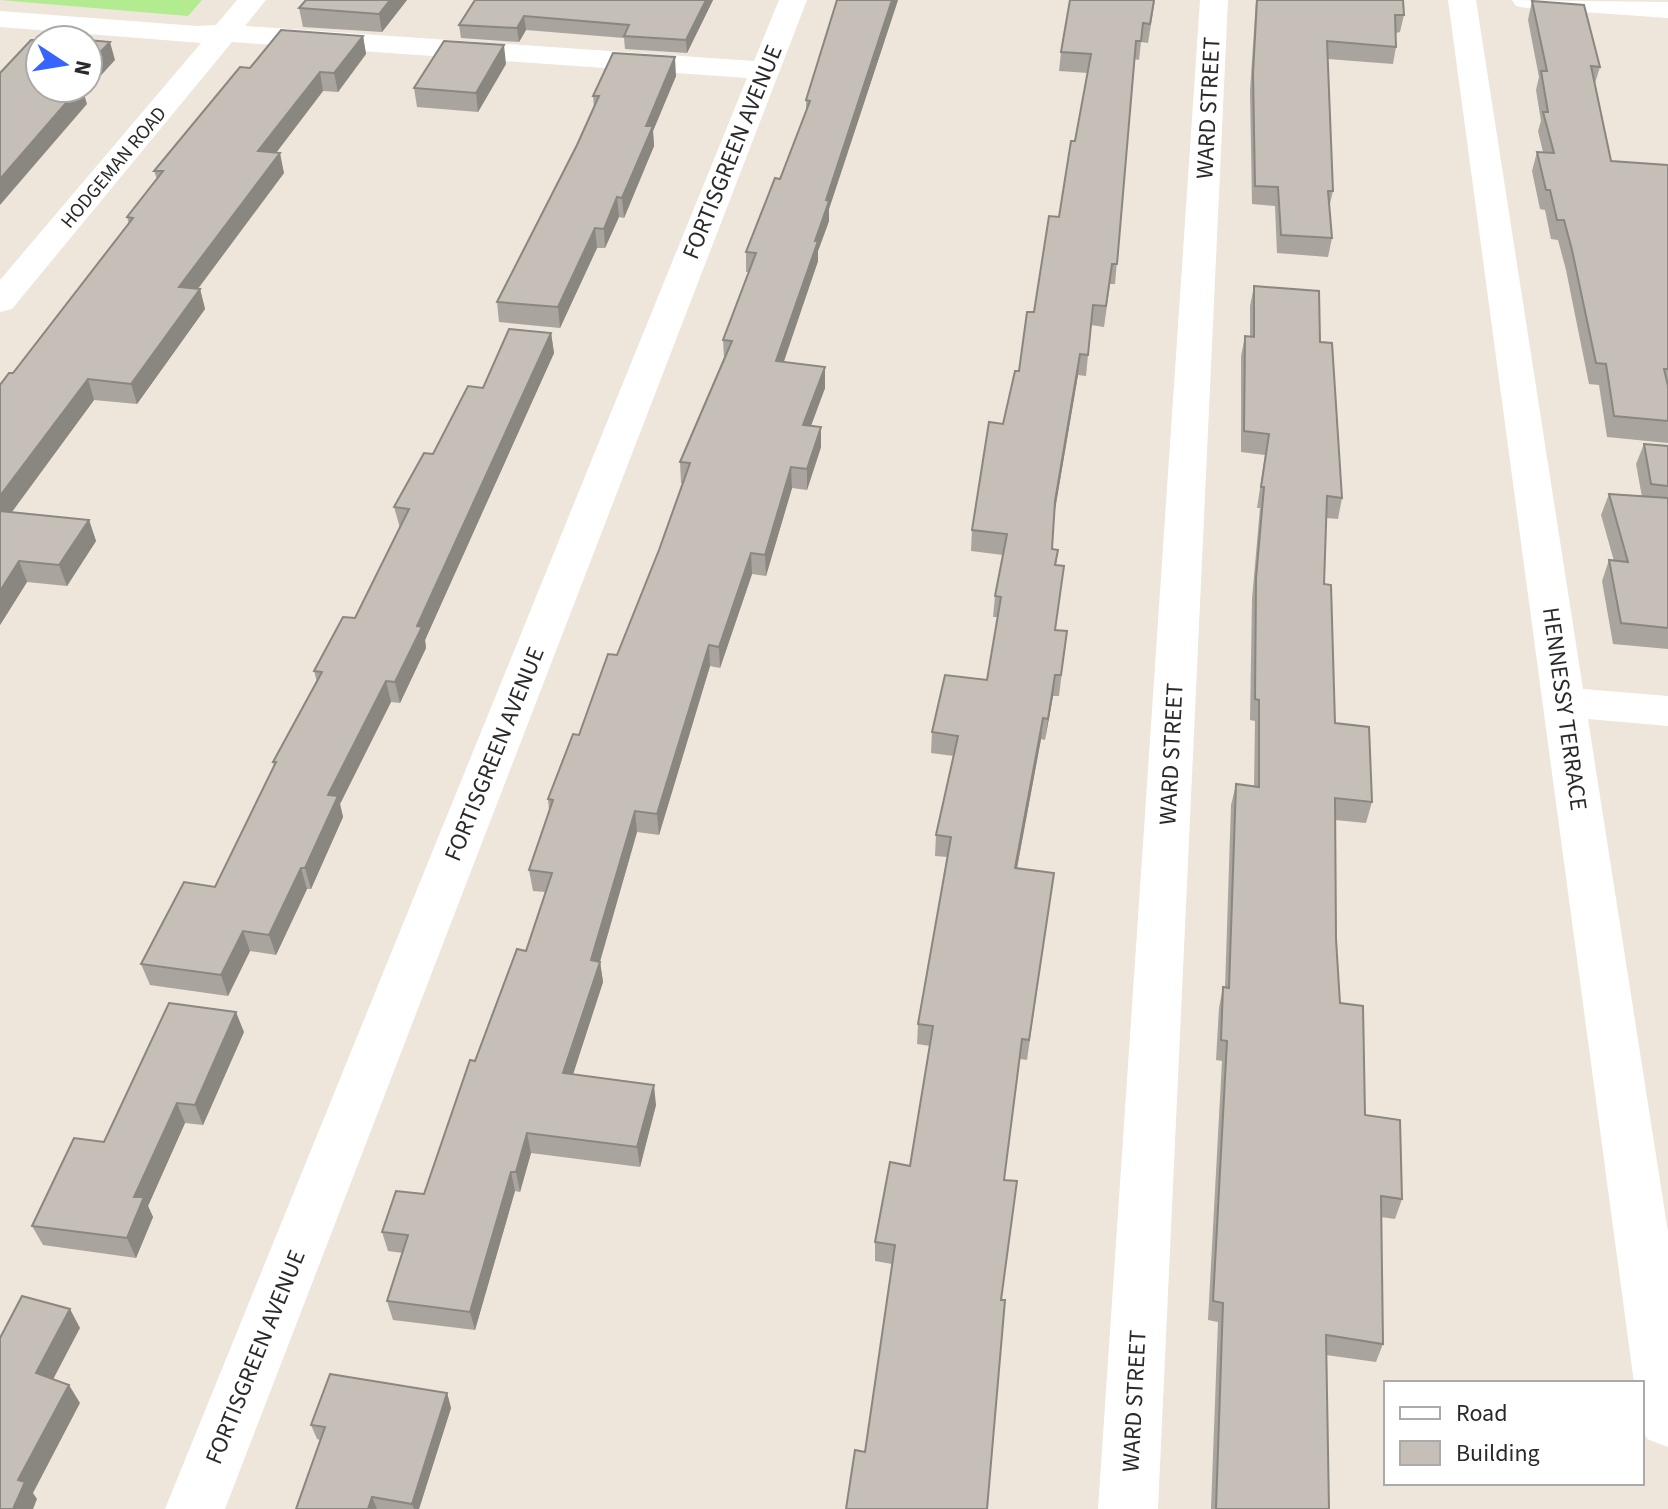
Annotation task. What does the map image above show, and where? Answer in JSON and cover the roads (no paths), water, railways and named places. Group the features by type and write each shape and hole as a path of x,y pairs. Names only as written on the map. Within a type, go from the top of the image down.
{"street":[{"name":"HODGEMAN ROAD","path":"0,302 252,0"},
{"name":"FORTISGREEN AVENUE","path":"195,1509 793,0"},
{"name":"WARD STREET","path":"1128,1509 1214,0"},
{"name":"HENNESSY TERRACE","path":"1462,0 1668,1419"},
{"path":"1526,0 1668,10"},
{"path":"0,19 197,35 226,33 764,70"},
{"path":"1564,702 1668,711"}]}
